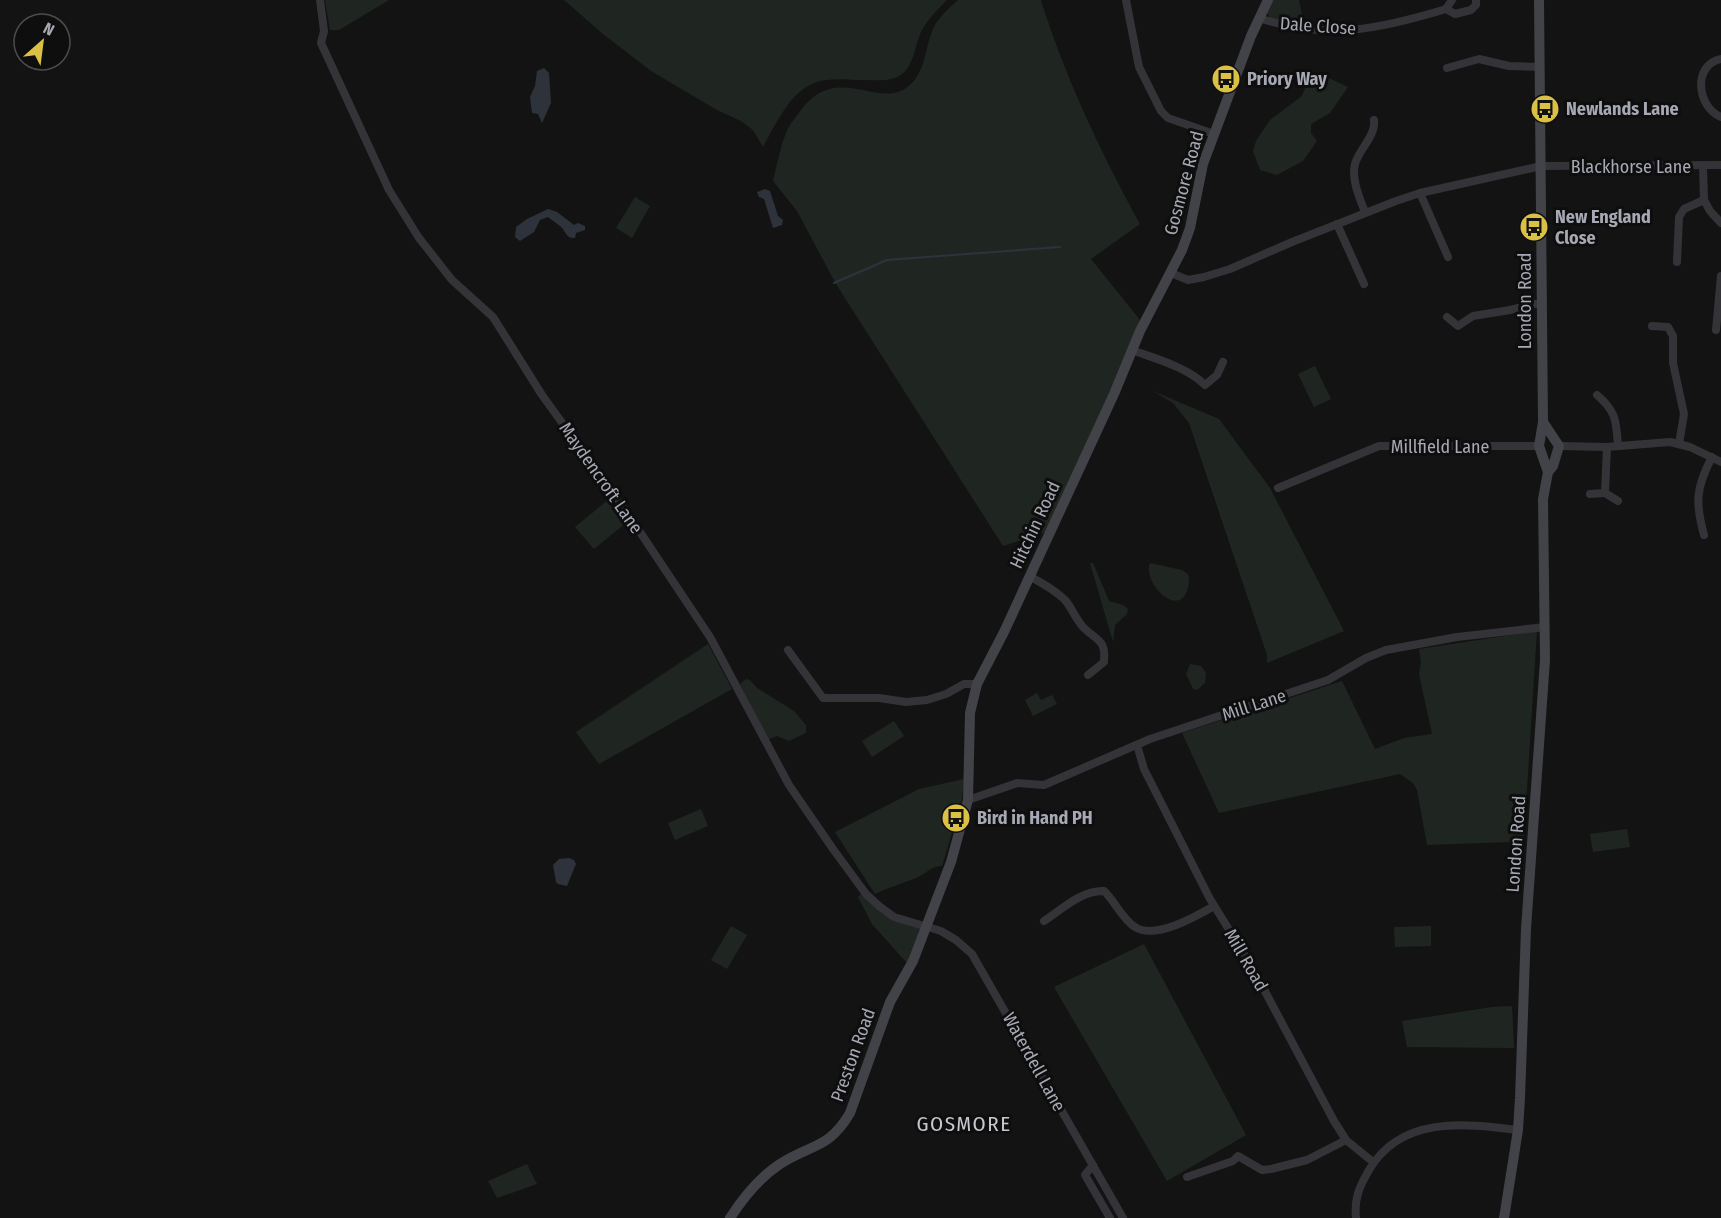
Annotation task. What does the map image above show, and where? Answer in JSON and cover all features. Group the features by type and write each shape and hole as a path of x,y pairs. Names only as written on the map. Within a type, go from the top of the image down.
{"street":[{"name":"Maydencroft Lane","path":"320,0 324,31 321,43 389,190 419,238 452,280 493,317 542,395 624,508 710,637 789,785 866,894 894,917 927,926"},
{"path":"1126,0 1139,67 1161,111 1168,118 1214,134"},
{"name":"Gosmore Road","path":"1171,273 1186,240 1199,179 1214,134 1268,0"},
{"path":"1446,9 1452,0"},
{"name":"Dale Close","path":"1259,18 1294,27 1338,31 1355,30 1392,25 1446,9 1455,14 1472,10 1476,5 1476,0"},
{"name":"London Road","path":"1504,1218 1518,1130 1526,929 1545,660 1543,518 1548,472 1541,447 1544,422 1539,0"},
{"path":"1447,68 1479,59 1501,65 1540,67"},
{"path":"1721,59 1705,68 1701,82 1707,107 1721,117"},
{"path":"1365,212 1357,188 1354,167 1374,128 1374,120"},
{"name":"Blackhorse Lane","path":"1541,166 1703,167 1721,165"},
{"path":"1171,273 1188,280 1213,274 1365,212 1420,193 1541,166"},
{"path":"1703,167 1704,200 1710,212 1721,223"},
{"path":"1420,193 1448,257"},
{"path":"1677,262 1679,217 1684,209 1704,200"},
{"path":"1337,224 1364,284"},
{"name":"Hitchin Road","path":"968,800 970,713 977,684 1114,394 1140,331 1171,273"},
{"path":"1716,330 1721,276"},
{"path":"1447,317 1458,326 1473,316 1542,304"},
{"path":"1652,326 1668,327 1673,336 1673,363 1684,414 1679,444"},
{"path":"1132,350 1185,371 1205,385 1217,375 1223,362"},
{"path":"1597,395 1610,406 1615,415 1618,446"},
{"name":"London Road","path":"1544,422 1556,445 1553,466 1548,472"},
{"path":"1556,445 1548,456 1541,447 1548,436 1556,445 1607,447 1661,442 1679,444 1721,462"},
{"name":"Millfield Lane","path":"1278,488 1379,447 1541,447"},
{"path":"1605,493 1607,447"},
{"path":"1704,535 1697,502 1700,483 1712,457"},
{"path":"1590,494 1605,493 1618,501"},
{"path":"1029,576 1052,589 1066,602 1085,628 1101,642 1105,651 1104,662 1088,675"},
{"name":"Mill Lane","path":"968,800 1017,783 1044,785 1137,745 1328,680 1366,658 1386,650 1447,638 1545,627"},
{"path":"789,650 823,698 879,698 906,702 927,700 946,694 964,684 977,684"},
{"name":"Mill Road","path":"1137,745 1144,769 1214,906 1251,965 1346,1140 1373,1162"},
{"name":"Preston Road","path":"730,1218 771,1171 794,1156 831,1139 841,1128 856,1098 890,1002 913,961 927,926 947,873 968,800"},
{"path":"1044,921 1088,892 1098,891 1104,891 1133,926 1144,932 1156,932 1214,906"},
{"name":"Waterdell Lane","path":"927,926 956,940 972,954 981,966 1123,1218"},
{"path":"1356,1218 1355,1199 1358,1190 1373,1162 1394,1142 1411,1133 1431,1128 1466,1124 1518,1130"},
{"path":"1186,1177 1233,1161 1239,1156 1262,1170 1271,1170 1307,1160 1346,1140"},
{"path":"1093,1165 1085,1175 1110,1218"}],"shaded area":[{"path":"325,0 389,0 339,30 330,30"},
{"path":"564,0 947,0 923,28 912,60 905,72 886,80 832,79 814,83 797,94 790,102 763,147 753,130 741,121 717,110 651,71"},
{"path":"958,0 1041,0 1061,58 1085,114 1140,224 1091,259 1140,320 1113,390 1047,532 1003,546 836,284 797,211 773,181 787,130 801,110 815,96 830,89 845,87 887,94 900,91 912,83 923,63 934,27 941,16"},
{"path":"1272,0 1299,0 1303,20 1300,24 1271,19 1267,13"},
{"path":"544,68 549,73 551,103 542,123 538,114 532,113 530,97 535,86 537,71"},
{"path":"1309,78 1329,78 1348,87 1330,113 1311,124 1311,133 1317,141 1303,161 1277,175 1260,170 1253,151 1256,141 1270,120 1302,96"},
{"path":"765,189 770,191 778,216 783,220 782,225 773,228 764,199 759,197 757,192"},
{"path":"635,197 650,206 632,238 616,228"},
{"path":"548,209 557,212 574,225 578,223 585,226 585,230 576,233 575,238 569,237 548,217 540,220 534,232 520,241 515,237 516,227"},
{"path":"1315,366 1331,399 1314,407 1298,374"},
{"path":"1153,391 1219,419 1270,488 1344,631 1267,663 1267,655 1189,423 1173,403"},
{"path":"608,500 627,522 594,549 575,527"},
{"path":"1090,563 1093,563 1109,601 1128,609 1127,614 1115,625 1113,642"},
{"path":"1150,563 1182,570 1188,574 1188,588 1181,599 1175,601 1161,594 1151,579"},
{"path":"1537,631 1523,852 1508,842 1427,845 1417,790 1413,783 1400,774 1219,813 1182,733 1342,681 1375,749 1404,738 1432,734 1419,674 1421,662 1419,649"},
{"path":"708,644 732,689 599,764 576,732"},
{"path":"1190,664 1201,666 1206,673 1205,683 1197,690 1193,689 1186,674"},
{"path":"746,679 794,711 806,725 806,733 789,741 777,736 767,740 740,684"},
{"path":"1037,693 1041,700 1052,695 1057,704 1033,716 1025,700"},
{"path":"894,721 904,736 872,757 862,741"},
{"path":"964,779 962,799 942,866 875,894 835,832 919,789"},
{"path":"701,809 708,826 675,840 668,823"},
{"path":"1627,829 1630,847 1593,852 1590,834"},
{"path":"569,858 576,864 567,886 558,884 553,865 559,859"},
{"path":"862,893 884,913 922,928 907,963 872,924 858,897"},
{"path":"731,926 747,935 727,969 711,960"},
{"path":"1431,926 1431,946 1395,947 1394,927"},
{"path":"1144,944 1246,1135 1167,1181 1054,987"},
{"path":"1512,1006 1514,1048 1407,1047 1402,1021"},
{"path":"527,1164 537,1184 497,1198 488,1181"}],"waterway":[{"path":"834,283 887,260 1060,247"}],"place":[{"name":"Priory Way","path":"1226,79"},
{"name":"Newlands Lane","path":"1545,109"},
{"name":"New England Close","path":"1534,227"},
{"name":"Bird in Hand PH","path":"956,818"}],"district":[{"name":"GOSMORE","path":"964,1124"}]}
